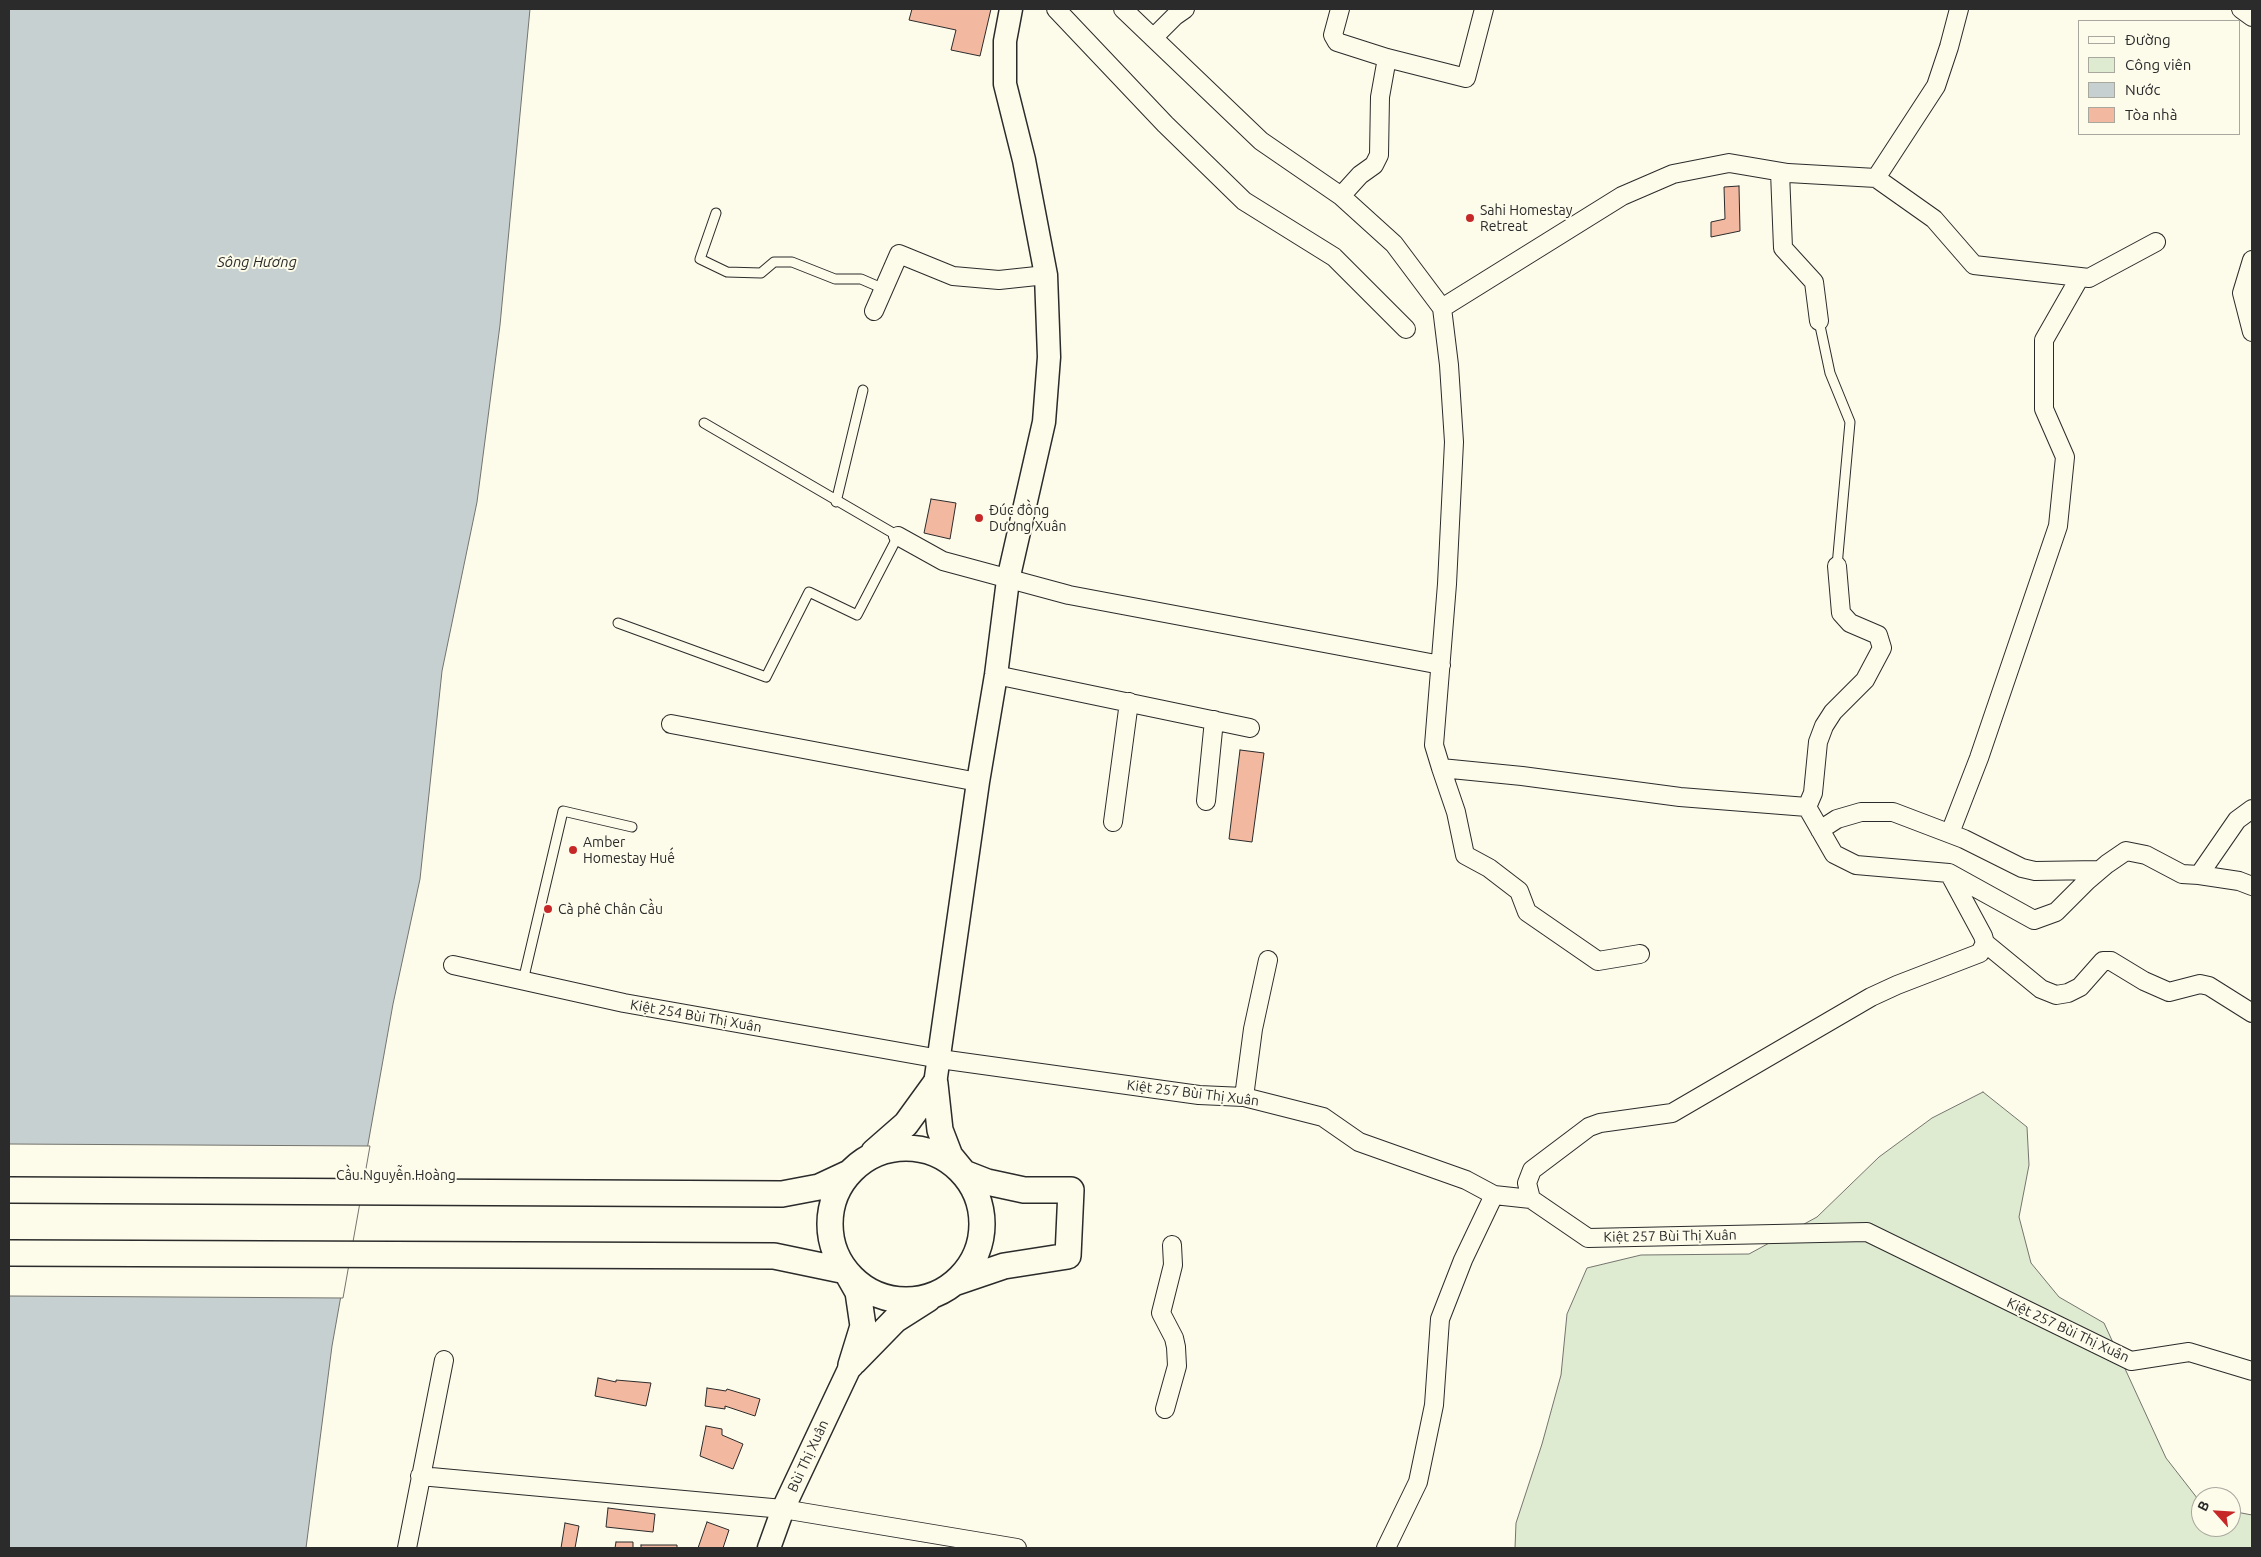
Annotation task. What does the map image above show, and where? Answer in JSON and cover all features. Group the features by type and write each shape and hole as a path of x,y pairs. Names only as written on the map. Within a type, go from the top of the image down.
{"main road":[{"path":"851,1365 863,1326 858,1292 834,1247 830,1222 835,1196 849,1173 906,1124 935,1084"},
{"path":"851,1365 895,1320 944,1289 971,1264 980,1242 983,1218 977,1194 964,1173 950,1156 940,1130 935,1084"},
{"path":"9,1270 514,1264 774,1256 846,1271 864,1287 886,1297 910,1300 1004,1266 1068,1256 1071,1190 1024,1190 987,1182 964,1173 944,1157 920,1148 894,1148 869,1157"},
{"name":"Cầu Nguyễn Hoàng","path":"9,1174 522,1184 782,1194 819,1187 849,1173"},
{"name":"Cầu Nguyễn Hoàng","path":"9,1190 522,1184"},
{"path":"9,1253 514,1264"}],"street":[{"path":"935,1084 978,782 996,675 1008,580 1044,422 1049,356 1046,275 1024,160 1005,84 1005,41 1011,9"},
{"path":"1056,9 1165,124 1244,201 1334,257 1406,329"},
{"path":"1123,9 1261,141 1340,196 1394,244 1442,308 1449,365 1454,442 1447,584 1434,745 1456,812 1465,855 1489,868 1519,891 1527,912 1598,961 1640,954"},
{"path":"1153,38 1175,16 1185,9"},
{"path":"1340,9 1333,30 1334,39 1337,42 1388,58 1466,78 1484,9"},
{"path":"1876,178 1936,86 1959,9"},
{"path":"2241,9 2252,18"},
{"path":"1340,196 1360,175 1374,166 1379,154 1380,97 1388,58"},
{"path":"1442,308 1622,196 1673,174 1729,163 1780,172 1876,178 1934,219 1974,265 2089,278 2156,242"},
{"path":"1780,172 1783,248 1814,282 1819,321"},
{"path":"874,311 899,254 952,276 999,280 1046,275"},
{"path":"2252,260 2242,293 2252,332"},
{"path":"1950,833 1979,758 2058,526 2065,457 2044,408 2044,340 2080,277"},
{"path":"898,536 943,561 1069,595 1440,665"},
{"path":"1807,806 1813,793 1818,742 1824,726 1833,712 1865,680 1882,648 1878,635 1850,623 1841,614 1837,566"},
{"path":"996,675 1250,728"},
{"path":"1113,822 1129,702"},
{"path":"1206,800 1214,720"},
{"path":"671,724 978,782"},
{"path":"1441,768 1522,776 1680,797 1807,806"},
{"path":"1807,806 1834,854 1856,865 1949,873 2034,920 2056,912 2099,870 2126,851 2146,855 2182,874 2248,879"},
{"path":"2198,875 2237,820 2252,809"},
{"path":"1820,830 1837,819 1861,812 1893,812 1950,833 2005,860 2034,871 2099,870"},
{"path":"1949,873 1984,943 2041,989 2056,995 2068,993 2080,987 2104,961 2111,961 2144,981 2170,992 2200,984 2209,986 2252,1013"},
{"path":"1531,1199 1527,1183 1532,1170 1589,1127 1600,1122 1672,1113 1871,997 1980,953 1984,943"},
{"path":"1244,1097 1253,1029 1268,960"},
{"name":"Kiệt 254 Bùi Thị Xuân","path":"454,965 618,1002 940,1059"},
{"name":"Kiệt 257 Bùi Thị Xuân","path":"940,1059 1199,1095 1244,1097 1323,1117 1359,1142 1466,1180 1494,1194 1531,1199 1588,1238 1867,1232 2131,1361 2189,1352 2252,1371"},
{"path":"1386,1548 1418,1482 1434,1405 1440,1319 1463,1260 1494,1194"},
{"path":"1165,1409 1177,1366 1174,1338 1161,1313 1173,1264 1172,1244"},
{"path":"407,1548 444,1360"},
{"name":"Bùi Thị Xuân","path":"769,1548 783,1509 851,1365"},
{"path":"420,1476 783,1509 1017,1548"}],"lane":[{"path":"716,214 700,259 727,272 761,273 774,262 792,262 835,279 861,279 884,289"},
{"path":"1819,321 1830,373 1850,422 1837,566"},
{"path":"836,502 863,390"},
{"path":"618,623 766,677 809,592 857,615 898,536 836,502 704,423"},
{"path":"523,981 563,811 632,827"}],"green space":[{"path":"1983,1092 2027,1127 2029,1165 2019,1217 2031,1263 2059,1297 2104,1323 2166,1458 2191,1490 2191,1537 2241,1537 2241,1513 2252,1515 2252,1548 1515,1548 1516,1523 1542,1444 1561,1375 1567,1314 1587,1268 1641,1255 1749,1254 1817,1217 1879,1157 1932,1118"}],"water":[{"name":"Sông Hương","path":"9,9 530,9 500,325 477,502 442,671 420,879 393,1004 332,1346 306,1548 9,1548"}],"pier":[{"path":"9,1144 370,1146 343,1298 9,1296"}],"building":[{"path":"912,9 991,9 980,56 951,50 956,30 909,20"},
{"path":"1739,186 1740,231 1711,237 1711,222 1725,219 1724,187"},
{"path":"931,499 956,503 950,539 924,533"},
{"path":"1240,750 1264,753 1252,842 1229,839"},
{"path":"598,1378 616,1382 616,1380 651,1383 646,1406 595,1396"},
{"path":"707,1388 726,1391 727,1389 760,1399 755,1416 725,1406 725,1409 705,1406"},
{"path":"706,1426 722,1429 722,1435 743,1444 733,1469 700,1456"},
{"path":"608,1508 655,1514 653,1532 606,1527"},
{"path":"707,1522 729,1530 723,1548 698,1548"},
{"path":"565,1523 579,1526 575,1548 561,1548"},
{"path":"616,1542 633,1542 633,1548 615,1548"},
{"path":"641,1545 677,1545 677,1548 641,1548"}],"place":[{"name":"Sahi Homestay Retreat","path":"1470,218"},
{"name":"Đúc đồng Dương Xuân","path":"979,518"},
{"name":"Amber Homestay Huế","path":"573,850"},
{"name":"Cà phê Chân Cầu","path":"548,909"}]}
